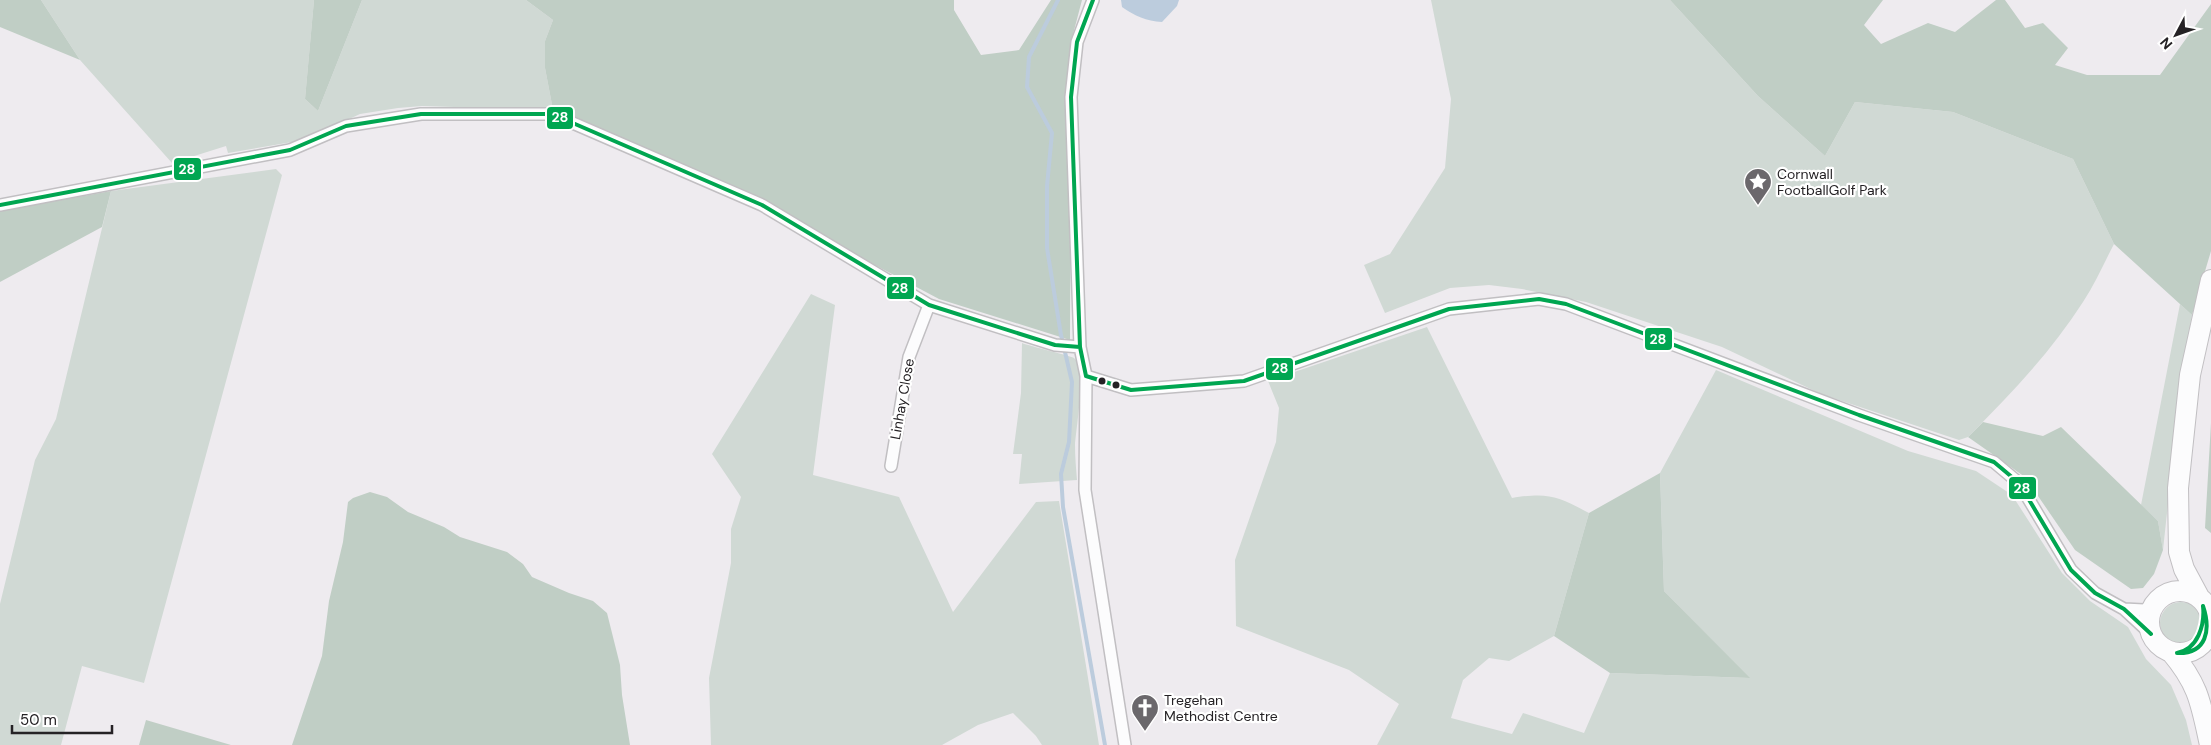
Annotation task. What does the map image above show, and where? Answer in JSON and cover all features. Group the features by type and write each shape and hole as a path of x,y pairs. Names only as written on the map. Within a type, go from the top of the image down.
{"highway":[{"path":"2210,745 2198,693 2198,677 2211,618 2205,602 2184,568 2180,552 2178,488 2190,375 2211,280"},
{"path":"2180,552 2174,570 2154,605 2149,623 2151,634 2157,643 2171,652 2189,675 2198,693"},
{"path":"2154,605 2165,594 2176,591 2188,592 2205,602"},
{"path":"2171,652 2188,652 2198,647 2208,636"}],"street":[{"path":"1093,0 1076,42 1071,97 1074,346 1086,376 1085,490 1125,745"},
{"path":"0,205 290,150 346,126 421,114 552,114 762,205 929,305 1056,344 1074,346"},
{"path":"1086,376 1131,390 1244,381 1448,309 1538,298 1566,304 1859,415 1994,462 2018,483 2071,570 2095,593 2124,609 2151,634"},
{"name":"Linhay Close","path":"891,466 908,357 929,305"},
{"path":"2124,609 2144,610 2154,605"}],"shaded area":[{"path":"0,0 41,0 80,60 0,27"},
{"path":"41,0 314,0 305,99 318,111 362,0 526,0 553,20 545,41 545,68 553,110 422,106 398,108 360,114 304,140 228,153 226,146 172,163 80,60"},
{"path":"314,0 362,0 318,111 305,99"},
{"path":"526,0 954,0 954,10 981,55 1019,50 1051,0 1082,0 1071,42 1077,42 1071,97 1070,340 939,299 762,205 553,110 545,68 545,41 553,20"},
{"name":"Cornwall FootballGolf Park","path":"1431,0 1670,0 1758,96 1825,156 1855,102 1953,112 2073,159 2114,244 2087,295 2057,338 1999,405 1968,437 1959,440 1821,394 1722,347 1586,302 1522,289 1489,285 1450,288 1385,313 1364,265 1390,254 1445,168 1451,99"},
{"path":"1670,0 1883,0 1864,25 1881,44 1928,23 1955,32 1996,0 2005,0 2025,28 2043,23 2068,48 2055,65 2087,75 2160,75 2211,4 2211,251 2192,315 2114,244 2073,159 1953,112 1855,102 1825,156 1758,96"},
{"path":"276,169 282,175 144,683 82,666 61,745 0,745 0,604 35,460 56,419 111,191"},
{"path":"111,191 102,227 0,282 0,211"},
{"path":"811,294 835,305 813,475 899,497 953,612 1036,502 1059,501 1099,745 1042,745 1036,736 1013,713 978,725 942,745 711,745 709,678 731,563 731,529 741,497 712,454"},
{"path":"2180,304 2192,315 2181,383 2163,550 2158,521 2141,505"},
{"path":"1427,327 1512,498 1535,495 1552,497 1589,513 1554,636 1509,661 1489,658 1463,680 1451,718 1512,734 1523,713 1584,733 1610,673 1749,678 1664,591 1660,473 1716,370 1908,451 1976,471 2012,495 2062,573 2090,601 2128,627 2146,659 2171,685 2186,720 2192,745 1377,745 1399,704 1349,670 1236,626 1235,560 1276,442 1279,408 1268,381"},
{"path":"1022,343 1074,358 1078,364 1080,373 1079,413 1075,445 1077,480 1019,484 1022,454 1013,454 1021,393"},
{"path":"1983,422 2043,436 2061,427 2158,521 2163,550 2154,574 2143,588 2131,589 2075,550 2025,477 1968,437"},
{"path":"2211,423 2211,533 2205,528"},
{"path":"1660,473 1664,591 1750,678 1610,673 1554,636 1589,513"},
{"path":"370,492 387,497 408,512 444,527 460,537 507,552 523,564 532,577 593,601 607,613 620,665 622,695 630,745 292,745 322,656 329,601 343,542 348,502 353,498"},
{"path":"2181,602 2189,604 2198,612 2202,623 2200,631 2192,640 2181,644 2173,642 2164,634 2160,623 2162,615 2170,606"},
{"path":"146,720 231,745 139,745"}],"water":[{"path":"1121,0 1179,0 1177,6 1162,22 1141,18 1131,13 1122,7"}],"waterway":[{"path":"1058,0 1029,57 1027,87 1052,133 1047,186 1047,248 1061,335 1072,382 1069,442 1061,474 1063,507 1105,745"}],"transit line":[{"name":"28","path":"1086,376 1080,347 1071,97 1077,42 1093,0"},
{"name":"28","path":"0,205 290,150 346,126 421,114 552,114 762,205 929,305 1055,345 1080,347"},
{"name":"28","path":"1086,376 1131,390 1244,381 1449,309 1539,299 1566,304 1859,415 1994,462 2019,483 2071,570 2095,593 2124,609 2151,634"},
{"name":"28","path":"2177,653 2187,652 2201,645 2207,624 2203,606"},
{"name":"28","path":"2177,653 2190,647 2199,635 2203,621 2203,606"}],"place":[{"name":"Cornwall FootballGolf Park","path":"1758,206"},
{"name":"Tregehan Methodist Centre","path":"1145,732"}]}
